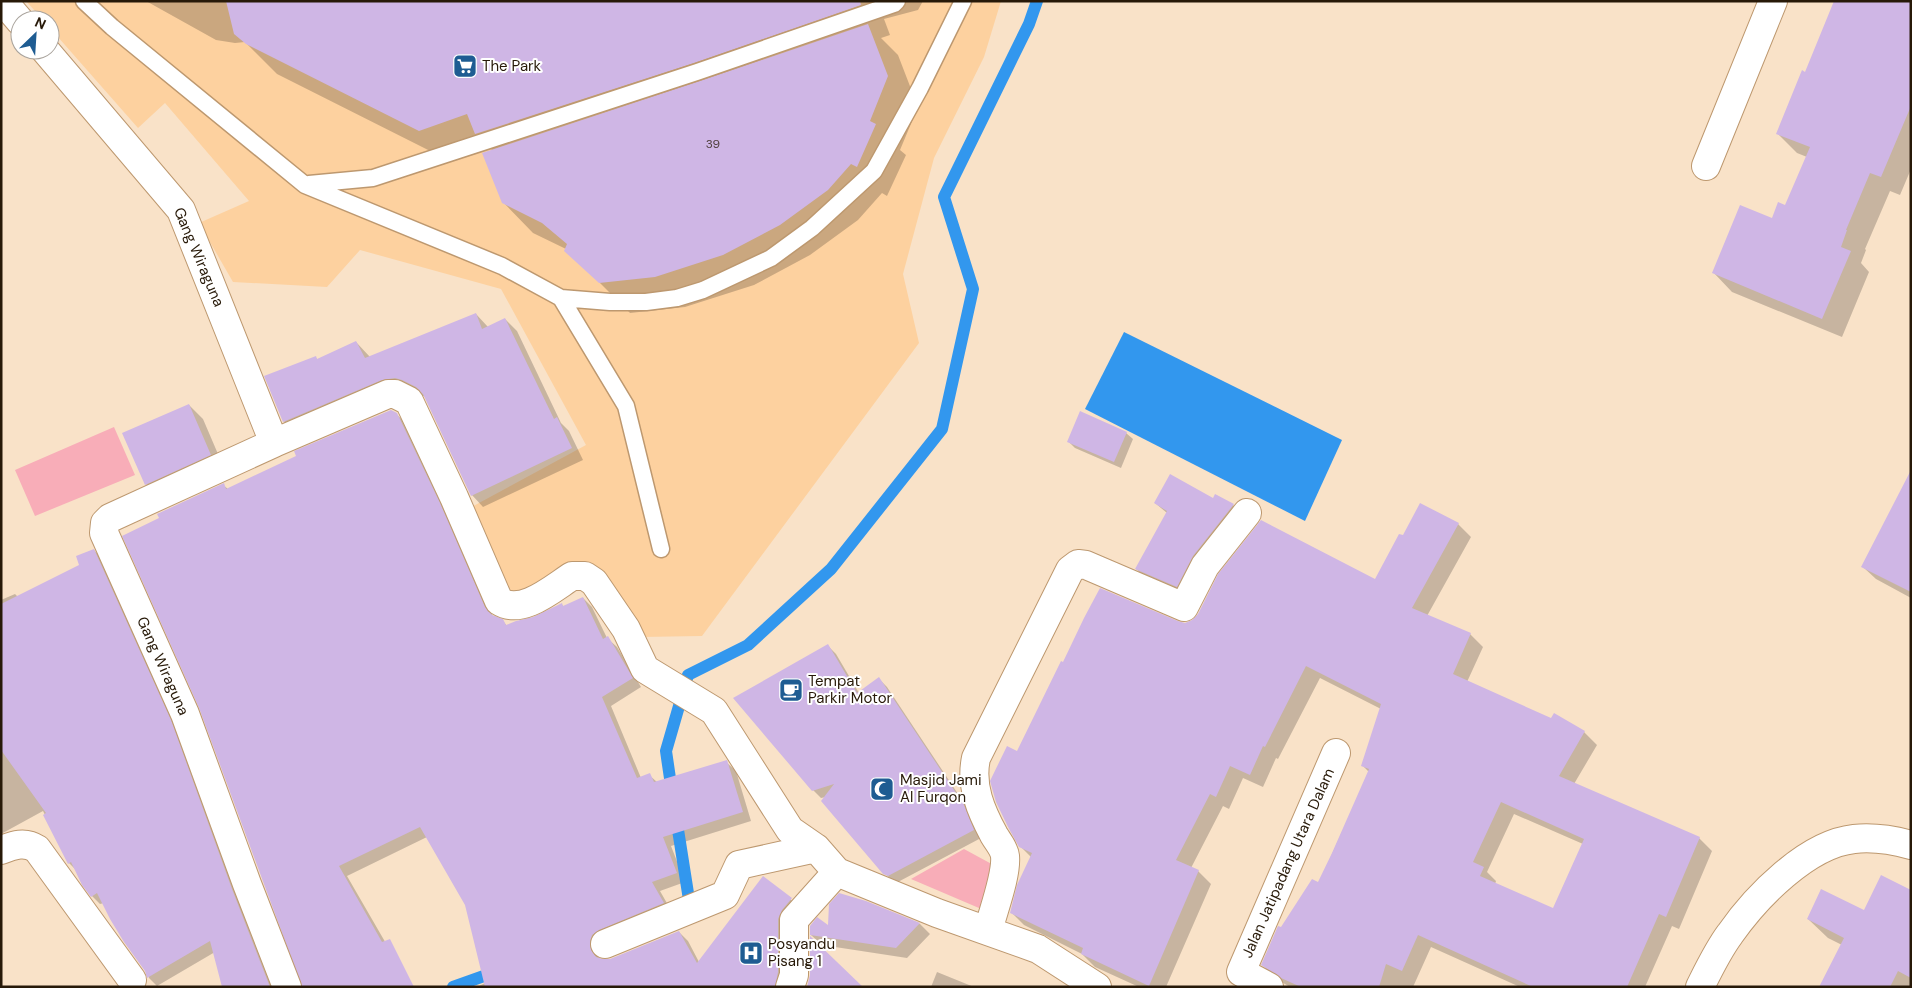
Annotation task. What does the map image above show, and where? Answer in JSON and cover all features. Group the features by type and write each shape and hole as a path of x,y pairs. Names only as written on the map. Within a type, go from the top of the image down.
{"street":[{"path":"1706,166 1773,1"},
{"name":"Gang Wiraguna","path":"54,60 181,210 274,443"},
{"name":"Gang Wiraguna","path":"287,987 185,714 104,533 104,524 110,518 274,443 388,394 401,396 412,404 499,601 515,606 532,601 572,576 585,576 594,582 626,630 644,670 714,711 790,830 816,848"},
{"path":"988,931 1005,868 1005,856 987,822 977,797 973,776 976,758 1070,570 1078,564 1086,565 1184,607 1205,566 1247,513"},
{"name":"Jalan Jatipadang Utara Dalam","path":"1269,987 1241,972 1336,753"},
{"path":"1700,987 1715,957 1747,912 1777,881 1802,860 1827,846 1853,839 1875,839 1911,845"},
{"path":"1,850 19,844 30,845 37,849 132,980"},
{"path":"605,944 725,895 739,865 816,848 837,872 937,912 1038,949 1096,987"},
{"path":"790,987 794,975 794,920 837,872"}],"lane":[{"path":"84,1 112,27 305,185 502,266 561,298 610,302 646,302 677,298 704,290 771,258 812,228 874,171 920,88 963,1"},
{"path":"305,185 374,178 697,72 894,4 897,1"},
{"path":"561,298 626,406 661,550"}],"shaded area":[{"path":"26,1 1001,1 984,57 934,158 903,274 919,343 702,636 641,637 603,578 510,598 466,510 586,445 501,289 360,250 327,287 233,282 199,223 249,201 165,103 138,128 60,39 60,10 34,10"},
{"path":"114,427 135,475 35,516 15,470"},
{"path":"964,849 999,868 986,911 911,879"}],"water":[{"path":"1124,332 1342,440 1305,521 1085,409"}],"building":[{"name":"The Park","path":"226,1 860,1 861,5 694,63 475,134 467,114 419,131 246,44 234,34"},
{"path":"1834,1 1911,1 1911,106 1881,177 1870,173 1846,230 1841,247 1851,251 1822,319 1712,273 1740,205 1772,218 1778,202 1785,205 1810,147 1776,134 1802,70 1805,72"},
{"path":"868,24 888,76 870,121 876,124 857,167 851,164 828,190 780,225 723,255 655,277 599,283 564,251 567,244 542,223 502,203 482,153"},
{"path":"476,313 482,329 505,318 554,419 557,417 572,448 471,496 423,394 416,387 402,380 395,378 382,380 283,422 264,376 316,356 317,359 356,341 365,358"},
{"path":"189,404 211,455 145,485 122,433"},
{"path":"391,410 397,413 440,503 485,607 492,615 503,619 506,625 533,617 562,603 563,606 583,597 603,639 608,636 633,678 602,697 637,778 650,773 654,782 727,760 743,812 663,837 677,873 652,882 664,903 599,930 592,935 590,941 591,950 596,957 610,959 679,931 697,963 763,876 792,898 782,910 778,919 778,972 775,987 485,987 465,905 420,827 339,866 382,942 390,939 414,987 302,987 199,708 122,536 159,518 157,514 224,483 226,489 296,456 294,451"},
{"path":"1080,411 1127,432 1114,462 1067,442"},
{"path":"1911,470 1911,592 1861,567"},
{"path":"1170,474 1213,498 1215,494 1234,504 1193,556 1177,587 1135,569 1167,511 1154,503"},
{"path":"1420,503 1459,523 1412,608 1471,633 1453,674 1551,718 1554,713 1585,731 1559,776 1700,837 1666,917 1659,914 1627,987 1533,987 1418,935 1402,971 1386,964 1379,987 1301,987 1281,978 1261,965 1278,926 1281,927 1312,879 1318,882 1332,853 1369,769 1361,766 1381,704 1306,666 1265,747 1263,746 1250,775 1230,766 1216,797 1210,794 1176,860 1199,870 1149,986 1081,954 1083,948 1010,913 1017,885 1032,853 1019,847 996,802 990,781 1007,746 1017,751 1061,661 1063,662 1100,588 1185,623 1192,620 1198,614 1218,574 1261,520 1375,579 1399,534 1403,535","holes":["1501,802 1584,839 1553,908 1480,876 1484,867 1473,862"]},
{"path":"94,549 171,720 232,889 270,987 222,987 210,941 147,978 145,971 110,919 97,893 91,897 82,885 71,862 68,864 43,815 46,813 1,750 1,604 79,565 76,556"},
{"name":"Masjid Jami Al Furqon","path":"828,644 857,693 879,677 964,805 974,830 888,876 883,874 821,801 834,784 812,791 733,698"},
{"path":"1881,875 1911,890 1911,978 1898,971 1890,987 1819,987 1844,938 1807,919 1821,889 1864,910"},
{"path":"839,893 866,901 920,923 896,948 810,935 810,926 817,917 828,925 829,904"},
{"path":"810,936 863,987 807,987 810,975"}],"waterway":[{"path":"672,792 666,751 688,675 748,645 831,569 942,429 973,289 944,197 1029,24 1037,1"},
{"path":"676,817 690,906 685,907"},
{"path":"453,987 498,971"}],"place":[{"name":"The Park","path":"465,66"},
{"name":"Tempat Parkir Motor","path":"791,690"},
{"name":"Masjid Jami Al Furqon","path":"882,789"},
{"name":"Posyandu Pisang 1","path":"751,953"}]}
